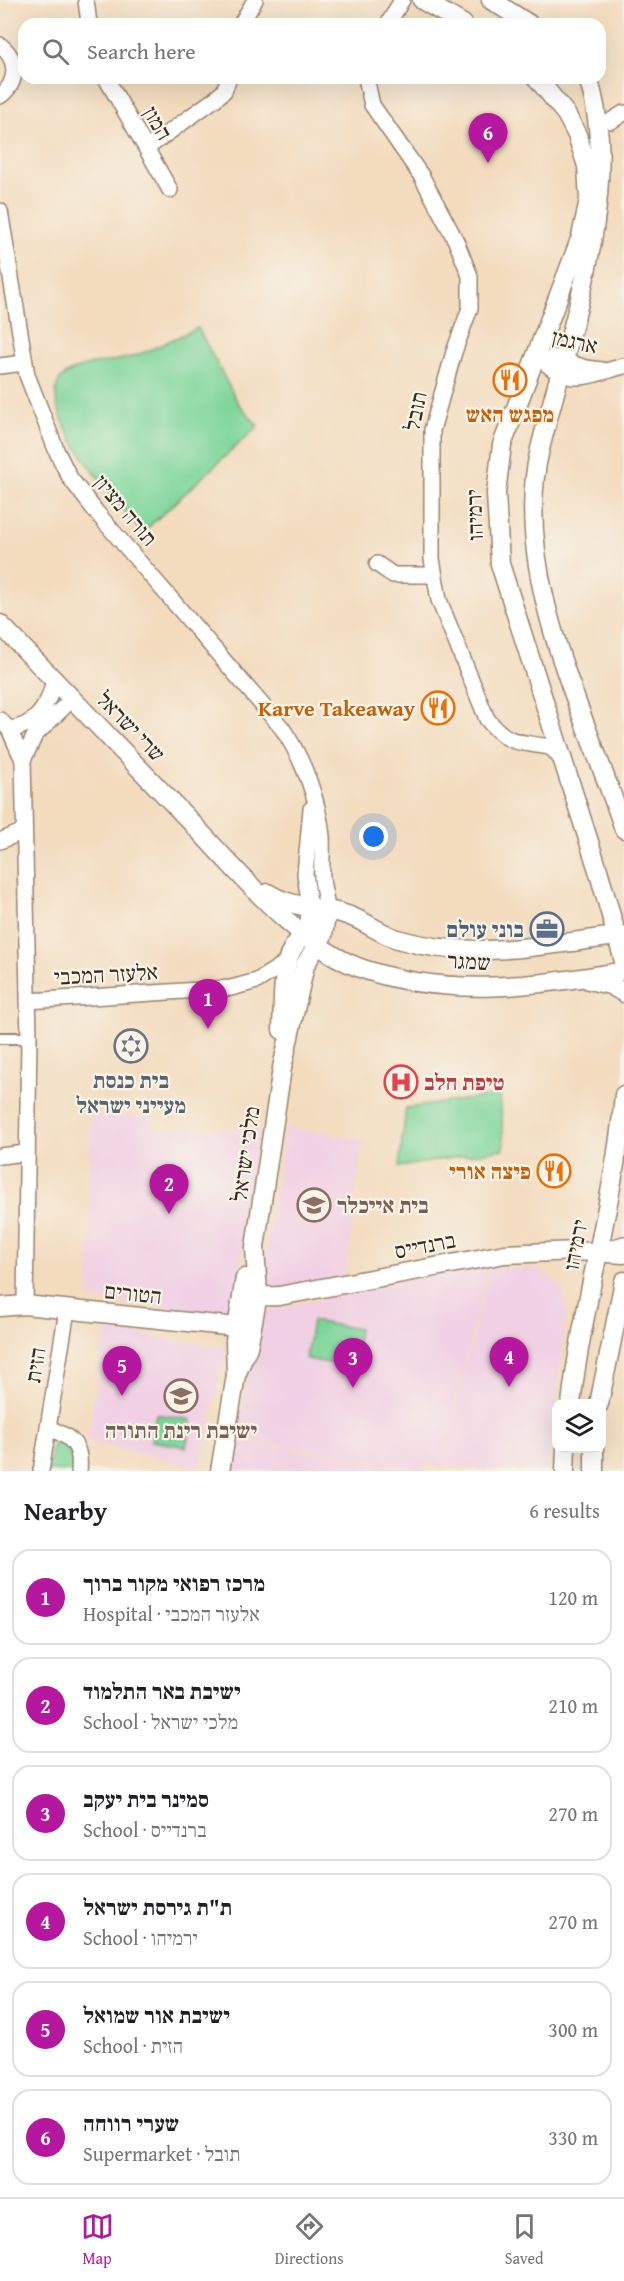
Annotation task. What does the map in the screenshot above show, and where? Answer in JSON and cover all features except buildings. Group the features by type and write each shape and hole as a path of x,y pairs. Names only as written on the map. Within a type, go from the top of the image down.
{"street":[{"path":"86,0 88,18"},
{"path":"244,18 255,0"},
{"path":"392,18 402,0"},
{"path":"422,0 453,18"},
{"path":"491,0 520,18"},
{"path":"0,45 18,63"},
{"path":"0,96 12,83 18,67"},
{"name":"המון","path":"110,84 170,190"},
{"path":"147,148 215,99 224,91 227,84"},
{"name":"תובל","path":"367,84 372,105 422,177 456,241 470,276 470,309 454,352 432,430 434,575 439,600 487,719 499,733 512,742 554,750 563,762"},
{"name":"ירמיהו","path":"542,84 566,114 577,135 587,166 590,200 581,237 502,446 497,470 496,519 500,564 621,936 624,961"},
{"path":"592,84 617,117 616,140"},
{"name":"תורה מציון","path":"0,212 24,363 57,452 70,478 97,513 282,728 297,752 311,791 322,833 322,874 318,909"},
{"path":"606,265 566,369 540,448 532,500 535,554 552,626 624,829"},
{"name":"ארגמן","path":"538,355 550,369 566,369 585,377 624,366"},
{"path":"0,366 24,363"},
{"path":"377,564 393,575 434,575"},
{"name":"שרי ישראל","path":"0,624 228,861 311,940"},
{"path":"4,724 22,726 38,715 48,700 54,680"},
{"path":"25,1305 29,1038 23,760 35,735 72,699"},
{"path":"535,745 546,738 549,717"},
{"path":"4,724 23,760"},
{"path":"0,841 24,831"},
{"name":"שרי ישראל","path":"228,861 272,895 292,904 318,909"},
{"path":"276,908 286,935 287,962"},
{"name":"שמגר","path":"318,909 361,920 399,940 438,947 511,949 621,936"},
{"name":"מלכי ישראל","path":"282,1068 287,962 291,951 311,940 326,925 318,909"},
{"name":"שמגר","path":"311,940 362,969 421,982 492,986 572,980 624,971"},
{"name":"מלכי ישראל","path":"220,1471 236,1375 236,1327 245,1279 255,1247 282,1068 311,940"},
{"name":"אלעזר המכבי","path":"28,1001 231,988 257,981 287,962"},
{"path":"572,980 598,981 624,993"},
{"path":"0,1038 29,1038"},
{"name":"ירמיהו","path":"572,1399 577,1357 619,1139 624,1095"},
{"path":"0,1156 26,1154"},
{"path":"598,1252 624,1244"},
{"name":"מלכי ישראל","path":"236,1375 248,1347 258,1295 255,1247"},
{"name":"ברנדייס","path":"258,1295 295,1294 505,1254 543,1251 624,1254"},
{"path":"245,1279 248,1289 258,1295"},
{"path":"600,1399 624,1281"},
{"name":"הטורים","path":"0,1307 25,1305 236,1327"},
{"name":"הזית","path":"41,1471 67,1310"},
{"path":"236,1327 243,1332 248,1347"},
{"path":"48,1428 73,1439 78,1448 79,1471"},
{"path":"565,1471 566,1453"},
{"path":"594,1453 594,1471"}],"shaded area":[{"path":"90,1115 153,1116 153,1129 260,1130 233,1316 89,1298"},
{"name":"בית אייכלר","path":"285,1127 363,1140 345,1280 286,1289 271,1287 264,1282 262,1271"},
{"path":"488,1268 440,1465 425,1465 421,1470 237,1437 260,1312 421,1278"},
{"path":"533,1268 546,1274 561,1286 567,1310 556,1399 552,1399 552,1437 548,1471 513,1471 441,1465 490,1269"},
{"path":"106,1329 227,1348 200,1467 87,1441"},
{"path":"237,1439 411,1470 230,1471"}],"green space":[{"path":"198,328 238,403 258,426 142,533 99,479 67,430 58,408 56,389 65,375 73,370 140,354"},
{"path":"500,1095 504,1149 399,1167 406,1108"},
{"path":"312,1321 359,1329 353,1367 306,1359"},
{"path":"156,1414 191,1420 186,1447 151,1441"},
{"path":"56,1441 66,1441 72,1452 74,1471 48,1471 51,1449"}],"place":[{"name":"שערי רווחה","path":"488,163"},
{"name":"מפגש האש","path":"510,380"},
{"name":"Karve Takeaway","path":"438,708"},
{"name":"בוני עולם","path":"547,929"},
{"name":"מרכז רפואי מקור ברוך","path":"208,1029"},
{"name":"בית כנסת מעייני ישראל","path":"131,1046"},
{"name":"טיפת חלב","path":"401,1082"},
{"name":"פיצה אורי","path":"554,1171"},
{"name":"בית אייכלר","path":"314,1205"},
{"name":"ישיבת באר התלמוד","path":"169,1214"},
{"name":"ת\"ת גירסת ישראל","path":"509,1387"},
{"name":"סמינר בית יעקב","path":"353,1388"},
{"name":"ישיבת אור שמואל","path":"122,1396"},
{"name":"ישיבת רינת התורה","path":"181,1396"}]}
